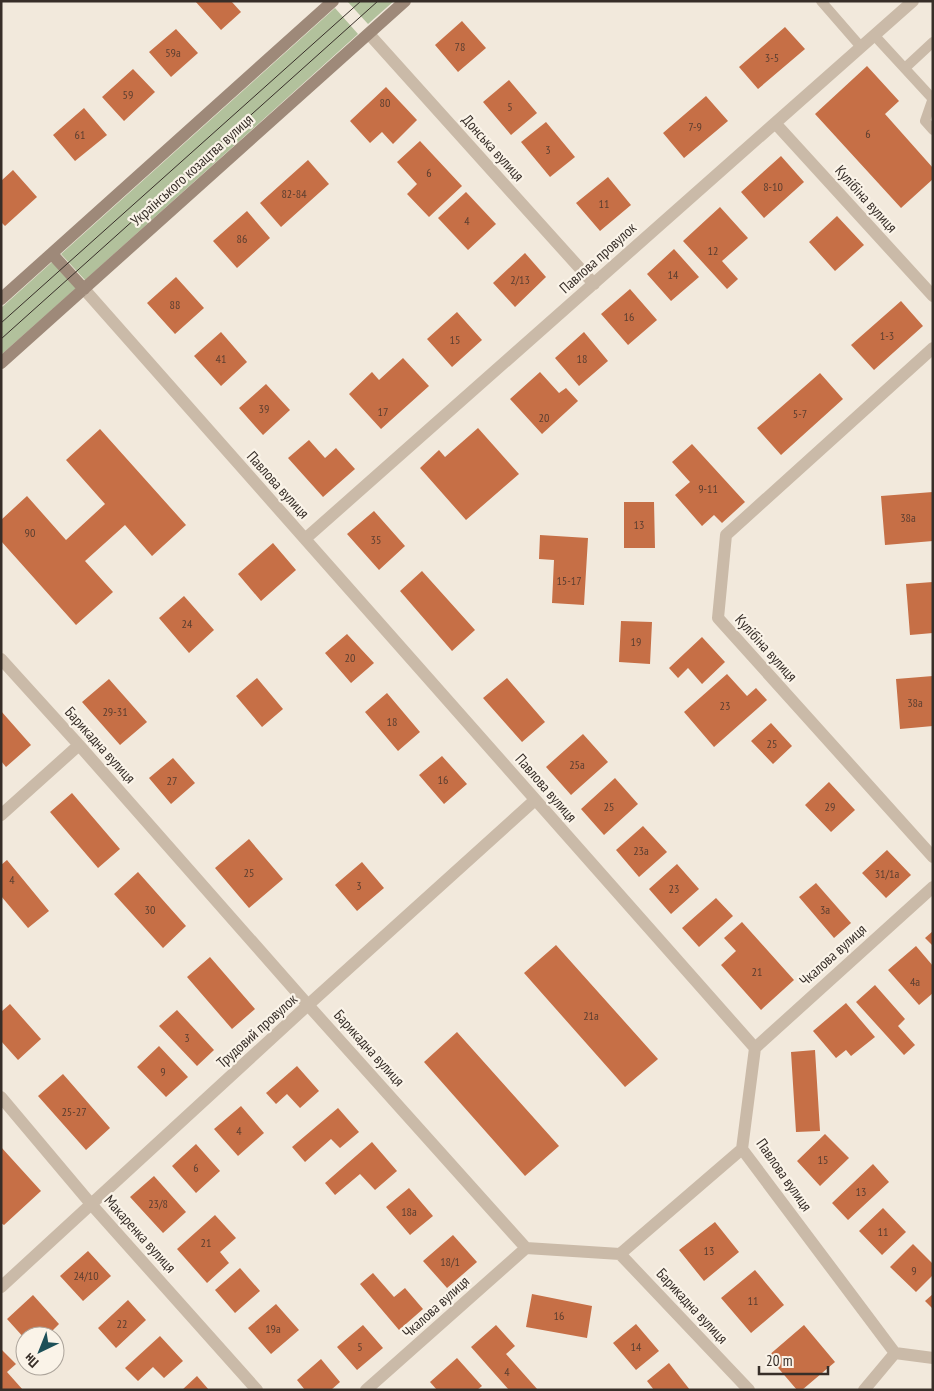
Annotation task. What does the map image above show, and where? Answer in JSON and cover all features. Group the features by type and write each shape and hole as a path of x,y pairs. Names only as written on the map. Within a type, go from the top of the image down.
{"street":[{"name":"Українського козацтва вулиця","path":"1,299 333,1"},
{"name":"Українського козацтва вулиця","path":"1,363 405,1"},
{"name":"Павлова провулок","path":"305,539 913,1"},
{"name":"Донська вулиця","path":"369,34 594,284"},
{"name":"Кулібіна вулиця","path":"775,123 933,296"},
{"name":"Павлова вулиця","path":"52,254 755,1048 742,1149 895,1353"},
{"name":"Кулібіна вулиця","path":"933,348 726,535 718,618 933,857"},
{"name":"Барикадна вулиця","path":"1,660 79,745 308,1005 526,1248"},
{"path":"1,815 79,745"},
{"name":"Трудовий провулок","path":"1,1287 535,800"},
{"name":"Чкалова вулиця","path":"755,1048 933,886"},
{"name":"Макаренка вулиця","path":"1,1097 91,1204 257,1390"},
{"path":"526,1248 620,1254 742,1149"},
{"name":"Чкалова вулиця","path":"366,1390 526,1248"},
{"name":"Барикадна вулиця","path":"620,1254 749,1390"},
{"path":"864,1390 895,1353 933,1358"}],"lane":[{"path":"821,1 861,47"},
{"path":"874,35 932,98 925,121 933,130"},
{"path":"905,68 933,42"}],"green space":[{"path":"347,1 394,1 368,24"},
{"path":"335,8 358,34 85,280 61,254"},
{"path":"52,262 76,288 1,355 1,308"}],"building":[{"path":"195,1 231,1 241,12 221,30"},
{"path":"462,21 486,48 458,72 435,45"},
{"path":"785,27 805,49 758,89 739,67"},
{"path":"176,29 198,53 171,77 149,52"},
{"path":"867,66 899,101 885,114 933,168 933,179 901,208 815,114"},
{"path":"133,69 155,92 124,121 102,97"},
{"path":"509,80 537,113 511,135 483,102"},
{"path":"386,87 417,120 393,144 382,132 370,143 350,121"},
{"path":"706,96 728,121 684,158 663,133"},
{"path":"84,108 107,135 75,161 53,135"},
{"path":"546,122 575,157 550,177 521,142"},
{"path":"420,141 462,186 429,217 407,194 417,184 397,162"},
{"path":"781,156 804,182 764,218 741,192"},
{"path":"308,160 329,184 281,227 260,203"},
{"path":"13,170 37,197 5,226 1,222 1,181"},
{"path":"608,177 631,205 600,231 576,203"},
{"path":"466,192 496,224 468,250 438,218"},
{"path":"720,207 748,238 722,261 738,279 727,289 683,241"},
{"path":"247,211 270,238 237,268 213,241"},
{"path":"837,216 864,245 835,271 809,242"},
{"path":"674,249 699,277 671,301 647,274"},
{"path":"525,253 546,277 515,307 493,283"},
{"path":"176,277 204,308 175,334 147,303"},
{"path":"630,289 657,320 628,345 601,314"},
{"path":"901,301 923,326 874,370 851,345"},
{"path":"457,312 482,340 452,367 427,339"},
{"path":"221,332 247,362 221,386 194,356"},
{"path":"584,332 608,361 579,386 555,358"},
{"path":"403,358 429,386 381,429 349,394 372,372 379,380"},
{"path":"540,372 559,393 566,388 578,401 542,434 510,399"},
{"path":"820,373 843,399 781,455 757,428"},
{"path":"266,384 290,410 263,435 239,408"},
{"path":"478,428 519,474 466,520 420,468 439,450 445,457"},
{"path":"100,429 186,525 152,556 125,525 85,561 113,592 76,625 1,541 1,520 27,496 66,540 105,504 66,460"},
{"path":"309,440 325,458 336,448 355,469 323,497 288,458"},
{"path":"692,444 745,502 722,523 714,515 702,526 675,495 690,482 672,462"},
{"path":"933,492 933,541 885,545 881,496"},
{"path":"624,502 654,502 655,548 624,548"},
{"path":"374,511 405,546 379,570 347,534"},
{"path":"540,535 588,538 584,605 552,603 554,560 539,559"},
{"path":"273,543 296,570 261,601 238,574"},
{"path":"422,571 475,630 452,651 400,591"},
{"path":"933,582 933,633 910,635 906,584"},
{"path":"184,596 214,630 189,653 159,618"},
{"path":"621,621 652,622 650,664 619,662"},
{"path":"347,634 374,663 351,683 325,653"},
{"path":"702,637 725,662 702,684 688,668 678,678 669,668"},
{"path":"727,674 747,696 756,688 767,700 714,747 684,712"},
{"path":"933,676 933,726 900,729 896,679"},
{"path":"257,678 283,709 262,727 236,696"},
{"path":"507,678 545,722 522,742 483,698"},
{"path":"109,679 147,722 120,745 82,702"},
{"path":"387,693 420,732 398,751 365,712"},
{"path":"1,711 31,745 6,767 1,761"},
{"path":"771,723 792,746 773,764 751,741"},
{"path":"583,734 608,762 571,795 546,767"},
{"path":"442,756 467,784 444,804 419,775"},
{"path":"173,758 195,783 171,804 149,778"},
{"path":"615,778 638,804 604,835 581,809"},
{"path":"829,782 855,810 831,832 805,805"},
{"path":"72,793 120,849 98,868 50,812"},
{"path":"643,826 667,852 639,877 616,850"},
{"path":"249,839 283,879 249,908 215,868"},
{"path":"887,850 911,875 886,898 862,873"},
{"path":"7,860 49,911 28,928 1,896 1,865"},
{"path":"362,862 384,888 357,911 335,885"},
{"path":"677,864 699,889 671,914 649,889"},
{"path":"138,872 186,926 163,948 114,894"},
{"path":"816,883 851,923 834,938 799,897"},
{"path":"716,898 733,916 699,947 682,928"},
{"path":"742,922 794,980 761,1010 721,965 736,951 724,938"},
{"path":"933,931 933,946 925,938"},
{"path":"556,945 658,1059 625,1087 524,973"},
{"path":"916,946 933,966 933,993 919,1005 888,970"},
{"path":"210,957 255,1009 232,1029 187,977"},
{"path":"875,985 905,1019 898,1026 915,1045 904,1055 856,1002"},
{"path":"846,1003 875,1037 851,1056 846,1050 836,1058 813,1031"},
{"path":"10,1004 41,1039 18,1060 1,1041 1,1012"},
{"path":"177,1010 214,1050 197,1066 159,1026"},
{"path":"457,1032 559,1146 525,1176 424,1062"},
{"path":"159,1046 188,1077 166,1097 137,1067"},
{"path":"815,1050 820,1131 796,1132 791,1052"},
{"path":"297,1066 319,1091 300,1108 287,1094 276,1104 266,1093"},
{"path":"63,1074 110,1128 86,1150 38,1096"},
{"path":"241,1106 264,1133 238,1156 214,1129"},
{"path":"338,1108 359,1132 340,1148 331,1139 305,1162 292,1147"},
{"path":"825,1134 849,1158 820,1186 797,1161"},
{"path":"372,1142 397,1171 375,1190 360,1174 335,1195 325,1183"},
{"path":"196,1144 220,1171 196,1193 172,1166"},
{"path":"1,1147 41,1191 4,1225 1,1223"},
{"path":"873,1164 889,1182 848,1220 832,1203"},
{"path":"154,1176 186,1212 163,1233 130,1197"},
{"path":"409,1188 433,1216 410,1235 386,1207"},
{"path":"883,1208 906,1232 882,1255 859,1231"},
{"path":"215,1215 236,1238 220,1252 229,1263 207,1283 177,1249"},
{"path":"715,1222 739,1252 704,1281 679,1250"},
{"path":"453,1235 477,1262 447,1288 423,1261"},
{"path":"913,1244 933,1264 933,1275 916,1292 890,1267"},
{"path":"88,1251 111,1276 83,1301 60,1276"},
{"path":"240,1268 260,1291 235,1313 215,1290"},
{"path":"755,1270 784,1305 751,1333 721,1298"},
{"path":"373,1273 394,1297 405,1288 423,1309 399,1330 360,1284"},
{"path":"532,1294 592,1306 587,1338 526,1327"},
{"path":"933,1294 933,1309 925,1301"},
{"path":"33,1295 59,1324 57,1326 15,1326 15,1328 7,1319"},
{"path":"128,1300 146,1320 116,1348 98,1328"},
{"path":"276,1304 299,1330 271,1354 248,1328"},
{"path":"636,1324 659,1351 636,1370 613,1343"},
{"path":"363,1325 383,1348 357,1370 337,1347"},
{"path":"496,1325 515,1346 506,1354 538,1390 509,1390 471,1347"},
{"path":"804,1325 835,1362 802,1390 797,1390 768,1356"},
{"path":"160,1336 183,1361 164,1378 153,1367 138,1381 125,1368"},
{"path":"1,1349 15,1363 7,1372 23,1390 1,1390"},
{"path":"457,1358 482,1386 477,1390 437,1390 430,1382"},
{"path":"321,1359 340,1382 331,1390 305,1390 297,1380"},
{"path":"669,1363 690,1390 654,1390 647,1381"},
{"path":"197,1376 209,1390 182,1390"}],"tram line":[{"path":"1,323 361,1"},
{"path":"1,339 378,1"}]}
